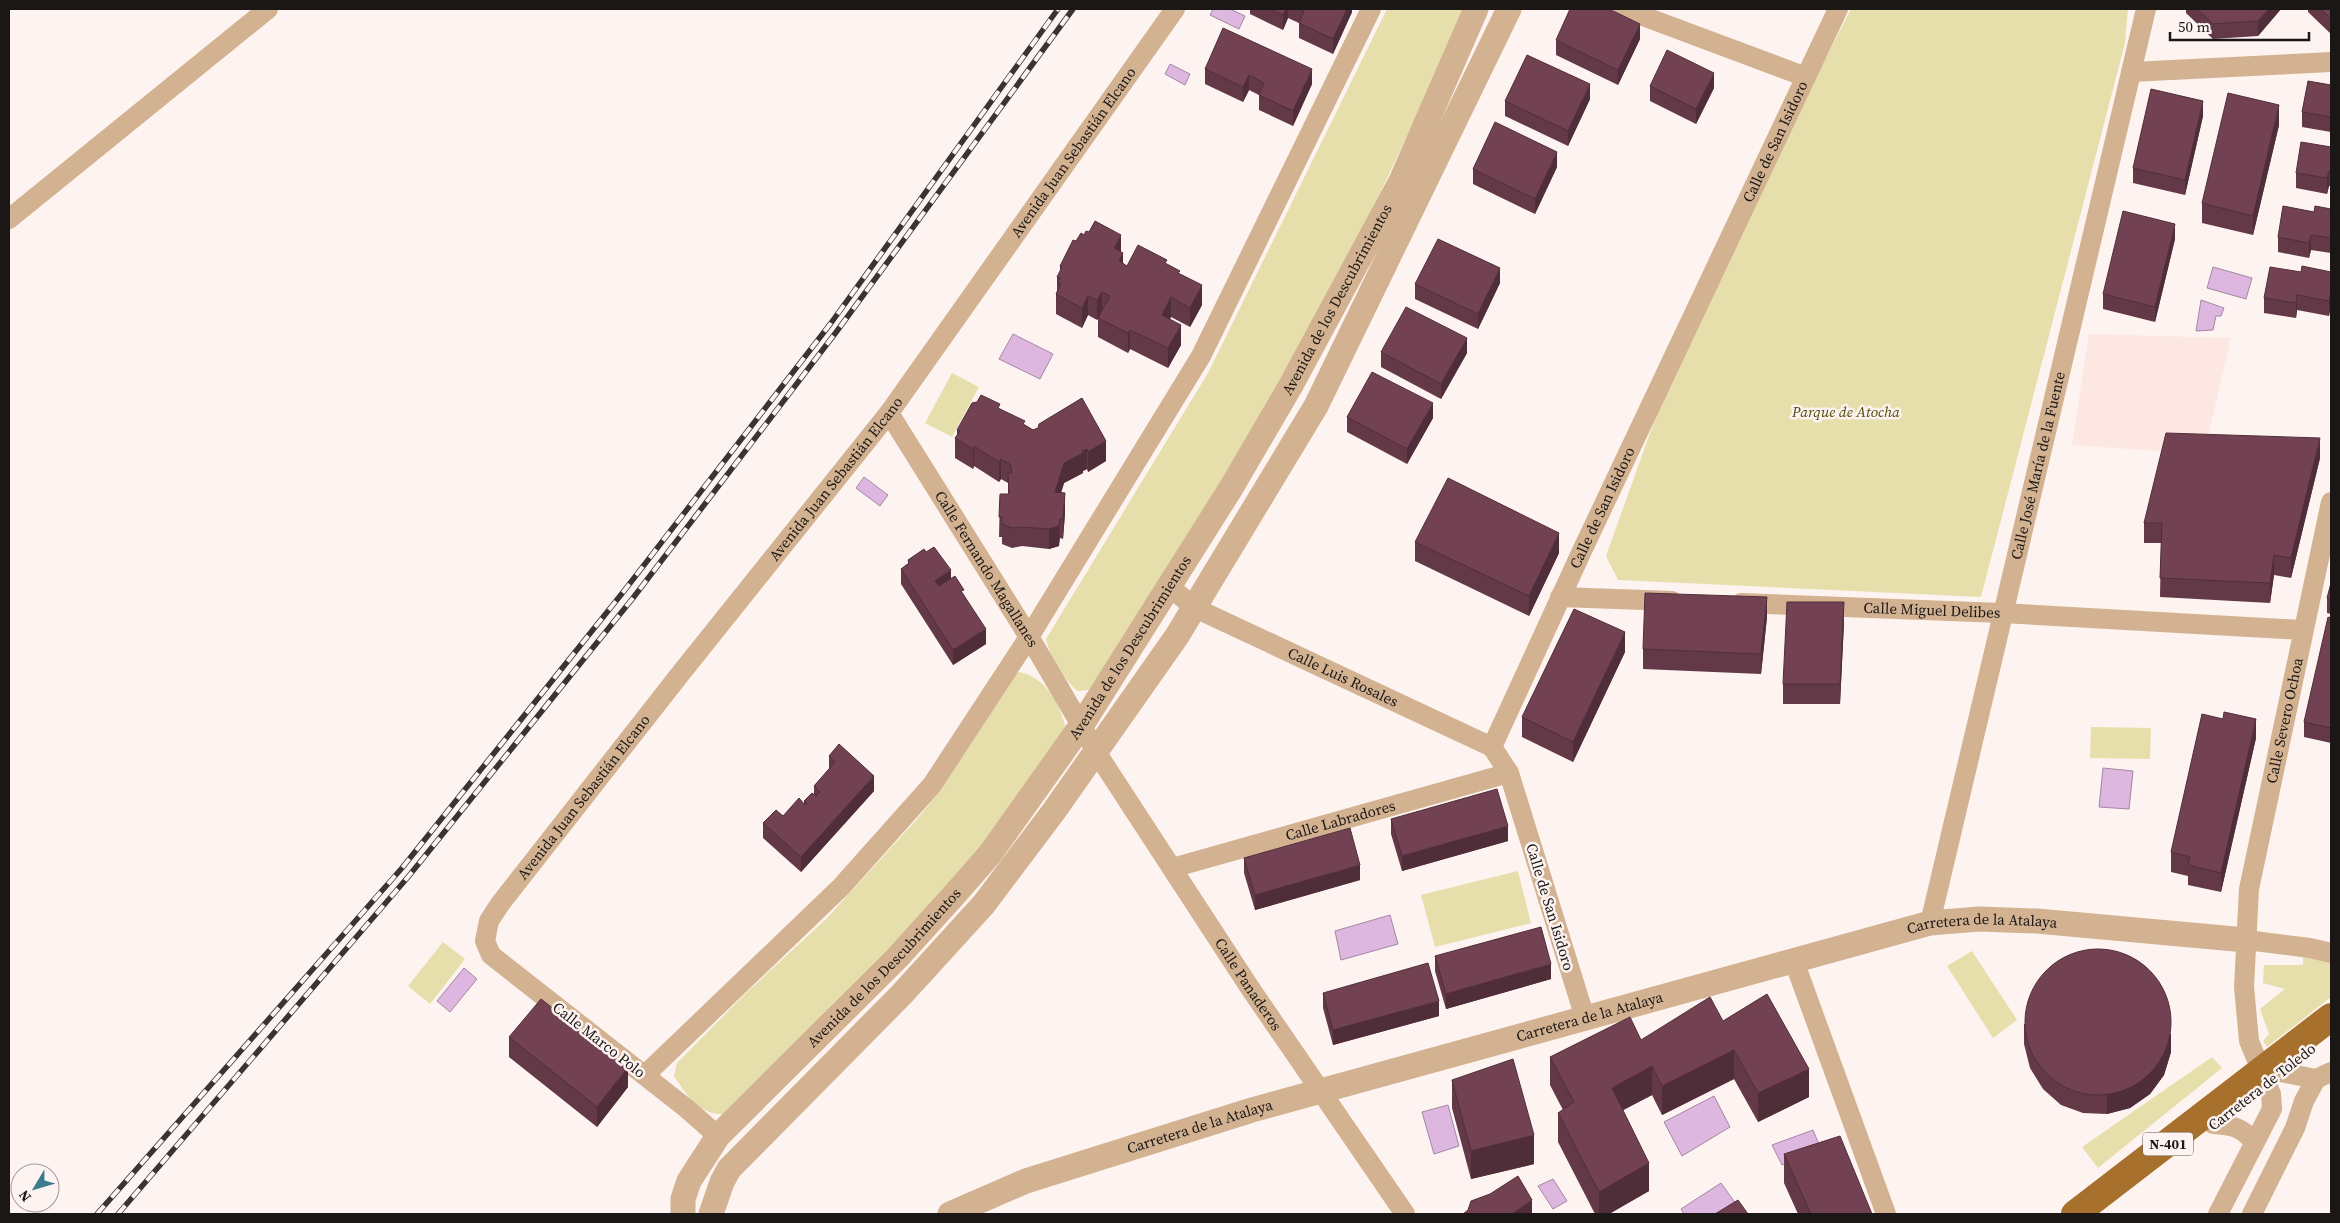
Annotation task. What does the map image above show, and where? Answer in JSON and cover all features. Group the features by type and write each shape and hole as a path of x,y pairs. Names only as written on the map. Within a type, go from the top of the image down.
{"highway":[{"name":"N-401","path":"2075,1214 2269,1076 2331,1017"},
{"name":"Carretera de Toledo","path":"2098,1214 2213,1124 2269,1076 2331,1033"}],"street":[{"path":"9,220 268,9"},
{"name":"Avenida Juan Sebastián Elcano","path":"485,940 489,921 527,868 889,412 1175,9"},
{"path":"645,1076 841,887 932,785 1029,637 1201,356 1371,9"},
{"name":"Avenida de los Descubrimientos","path":"684,1214 683,1199 689,1181 718,1136 897,958 978,867 1081,726 1170,586 1290,387 1401,181 1476,9"},
{"name":"Avenida de los Descubrimientos","path":"711,1214 722,1182 729,1169 902,994 984,904 1097,752 1195,608 1316,406 1509,9"},
{"path":"1624,9 1806,77"},
{"name":"Calle de San Isidoro","path":"1585,1018 1509,773 1492,747 1560,596 1838,9"},
{"name":"Calle José María de la Fuente","path":"1930,923 2146,9"},
{"path":"2131,72 2331,62"},
{"name":"Calle Fernando Magallanes","path":"889,412 1029,637 1097,752"},
{"name":"Calle Severo Ochoa","path":"2254,1142 2272,1109 2269,1076 2249,1042 2244,987 2249,889 2331,502"},
{"name":"Calle Luis Rosales","path":"1170,586 1195,608 1492,747"},
{"path":"1560,596 1688,601"},
{"name":"Calle Miguel Delibes","path":"1717,602 2002,613 2303,630"},
{"name":"Calle Panaderos","path":"1097,752 1250,988 1406,1214"},
{"name":"Calle Labradores","path":"1172,868 1509,773"},
{"name":"Carretera de la Atalaya","path":"950,1214 1026,1181 1154,1139 1930,923 1979,919 2037,921 2246,940"},
{"name":"Calle Marco Polo","path":"485,940 491,956 645,1076 718,1136"},
{"path":"2246,940 2310,948 2331,953"},
{"path":"1794,961 1886,1214"},
{"path":"2269,1076 2324,1076"},
{"path":"2252,1214 2295,1128 2304,1101 2324,1076"},
{"path":"2213,1124 2234,1125 2246,1132 2254,1142 2218,1214"}],"shaded area":[{"path":"1213,9 1230,9 1245,16 1239,29 1210,15"},
{"path":"1170,64 1190,74 1185,85 1165,74"},
{"path":"2213,267 2252,278 2246,299 2207,288"},
{"path":"2201,300 2224,308 2221,316 2216,316 2213,330 2196,331"},
{"path":"1013,334 1053,354 1040,379 999,359"},
{"path":"2089,334 2231,338 2204,454 2072,445"},
{"path":"864,477 888,495 880,506 856,488"},
{"path":"2103,768 2133,771 2129,809 2099,807"},
{"path":"1390,915 1398,944 1341,960 1335,931"},
{"path":"464,968 477,979 450,1012 437,1001"},
{"path":"1714,1096 1730,1127 1682,1156 1664,1122"},
{"path":"1448,1105 1459,1146 1434,1154 1422,1112"},
{"path":"1813,1130 1820,1147 1782,1165 1772,1145"},
{"path":"1553,1179 1567,1201 1553,1209 1538,1186"},
{"path":"1721,1183 1736,1204 1720,1214 1684,1214 1681,1209"}],"green space":[{"path":"1387,9 1467,9 1381,191 1284,379 1096,684 1088,690 1077,691 1058,667 1046,639 1208,373"},
{"name":"Parque de Atocha","path":"1851,9 2128,9 2125,43 1981,597 1618,580 1606,556 1689,324"},
{"path":"952,373 979,387 952,437 925,423"},
{"path":"1019,672 1037,679 1050,692 1060,709 1066,728 990,840 916,925 729,1114 710,1112 696,1104 674,1076 677,1063 744,995 827,918 918,818 938,793 1010,679"},
{"path":"2091,727 2151,728 2150,759 2090,758"},
{"path":"1518,871 1531,923 1435,947 1421,895"},
{"path":"443,942 465,959 430,1004 408,986"},
{"path":"1972,951 2017,1020 1993,1038 1947,966"},
{"path":"2303,952 2331,962 2331,997 2267,1047 2263,1041 2269,1034 2260,1009 2285,989 2263,983 2264,965 2303,965"},
{"path":"2212,1057 2222,1068 2098,1168 2082,1147"}],"building":[{"path":"1270,9 1286,9 1283,15"},
{"path":"1300,9 1347,9 1333,39 1299,23 1304,11"},
{"path":"1570,9 1609,9 1640,24 1618,70 1556,40"},
{"path":"2197,9 2269,9 2258,21 2213,24"},
{"path":"2321,9 2331,9 2331,19"},
{"path":"1223,28 1312,69 1293,111 1259,95 1264,83 1249,75 1243,87 1205,69"},
{"path":"1667,50 1714,73 1696,109 1650,86"},
{"path":"1527,55 1590,84 1568,131 1505,101"},
{"path":"2308,81 2331,85 2331,117 2302,112"},
{"path":"2151,89 2203,101 2185,180 2133,168"},
{"path":"2228,93 2279,105 2253,216 2202,203"},
{"path":"1495,122 1557,152 1535,199 1473,169"},
{"path":"2301,142 2331,147 2331,171 2329,171 2327,178 2296,173"},
{"path":"2283,206 2314,212 2315,206 2331,209 2331,238 2311,235 2309,243 2278,237"},
{"path":"2123,211 2175,224 2155,307 2103,294"},
{"path":"1095,221 1121,235 1114,248 1123,253 1119,261 1127,266 1138,245 1167,260 1165,263 1180,271 1178,273 1202,285 1190,308 1171,297 1162,315 1181,325 1168,348 1130,330 1128,333 1098,318 1110,296 1102,292 1097,300 1088,296 1082,308 1056,294 1061,284 1058,282 1060,278 1057,277 1062,267 1060,266 1073,240 1076,241 1081,233 1084,235 1086,231 1089,232"},
{"path":"1438,239 1500,268 1478,314 1415,284"},
{"path":"2302,266 2331,272 2331,295 2329,301 2297,295 2296,303 2264,298 2270,267 2301,272"},
{"path":"1406,307 1467,338 1441,384 1381,352"},
{"path":"1372,372 1433,403 1407,449 1347,417"},
{"path":"981,395 1000,404 998,408 1025,421 1023,424 1033,430 1038,428 1039,424 1082,398 1106,441 1088,452 1087,449 1082,451 1083,453 1064,463 1055,492 1065,493 1063,519 1060,519 1059,526 1049,529 1012,528 1002,524 1002,517 999,517 1000,494 1009,494 1008,473 1012,473 1011,465 1001,459 999,462 974,446 973,449 955,438 960,431 957,430 972,403 977,402"},
{"path":"2166,433 2320,438 2291,558 2274,555 2270,583 2160,578 2162,523 2144,523"},
{"path":"1448,478 1559,533 1529,596 1415,542"},
{"path":"934,547 951,570 935,581 939,586 955,576 964,590 961,591 986,629 953,650 901,569 909,563 908,560 924,549 926,552"},
{"path":"2331,583 2331,599 2327,598"},
{"path":"1645,593 1767,597 1761,654 1643,649"},
{"path":"1787,602 1844,602 1840,684 1783,684"},
{"path":"1574,609 1625,632 1573,742 1522,717"},
{"path":"2328,617 2331,618 2331,728 2304,722"},
{"path":"2224,712 2256,719 2221,873 2188,865 2190,857 2171,852 2202,714 2223,719"},
{"path":"839,744 874,776 801,857 763,823 776,810 783,816 799,798 805,805 807,803 804,801 812,793 816,796 820,792 814,786 835,762 829,756"},
{"path":"1497,789 1508,826 1402,856 1391,819"},
{"path":"1350,828 1360,865 1255,895 1244,858"},
{"path":"1541,927 1551,964 1446,994 1435,956"},
{"path":"2098,949 2112,950 2126,955 2139,961 2150,970 2159,981 2165,994 2170,1008 2170,1036 2165,1050 2159,1063 2150,1074 2139,1083 2126,1089 2112,1094 2098,1095 2084,1094 2070,1089 2057,1083 2046,1074 2037,1063 2031,1050 2026,1036 2025,1022 2026,1008 2031,994 2037,981 2046,970 2057,961 2070,955 2084,950"},
{"path":"1428,963 1439,1001 1333,1030 1323,993"},
{"path":"1767,994 1809,1069 1758,1093 1734,1050 1662,1086 1652,1066 1612,1088 1649,1163 1599,1192 1558,1113 1574,1102 1550,1057 1630,1017 1641,1040 1710,997 1723,1021"},
{"path":"541,999 628,1067 597,1107 509,1037"},
{"path":"1513,1059 1534,1135 1471,1151 1452,1080"},
{"path":"1840,1136 1872,1214 1811,1214 1784,1154"},
{"path":"1518,1176 1532,1200 1512,1214 1463,1214 1468,1210 1471,1201 1490,1194"},
{"path":"1738,1200 1748,1214 1715,1214"}],"railway":[{"path":"97,1214 402,868 624,591 831,323 1058,9"},
{"path":"118,1214 408,877 633,598 837,331 1073,9"}]}
